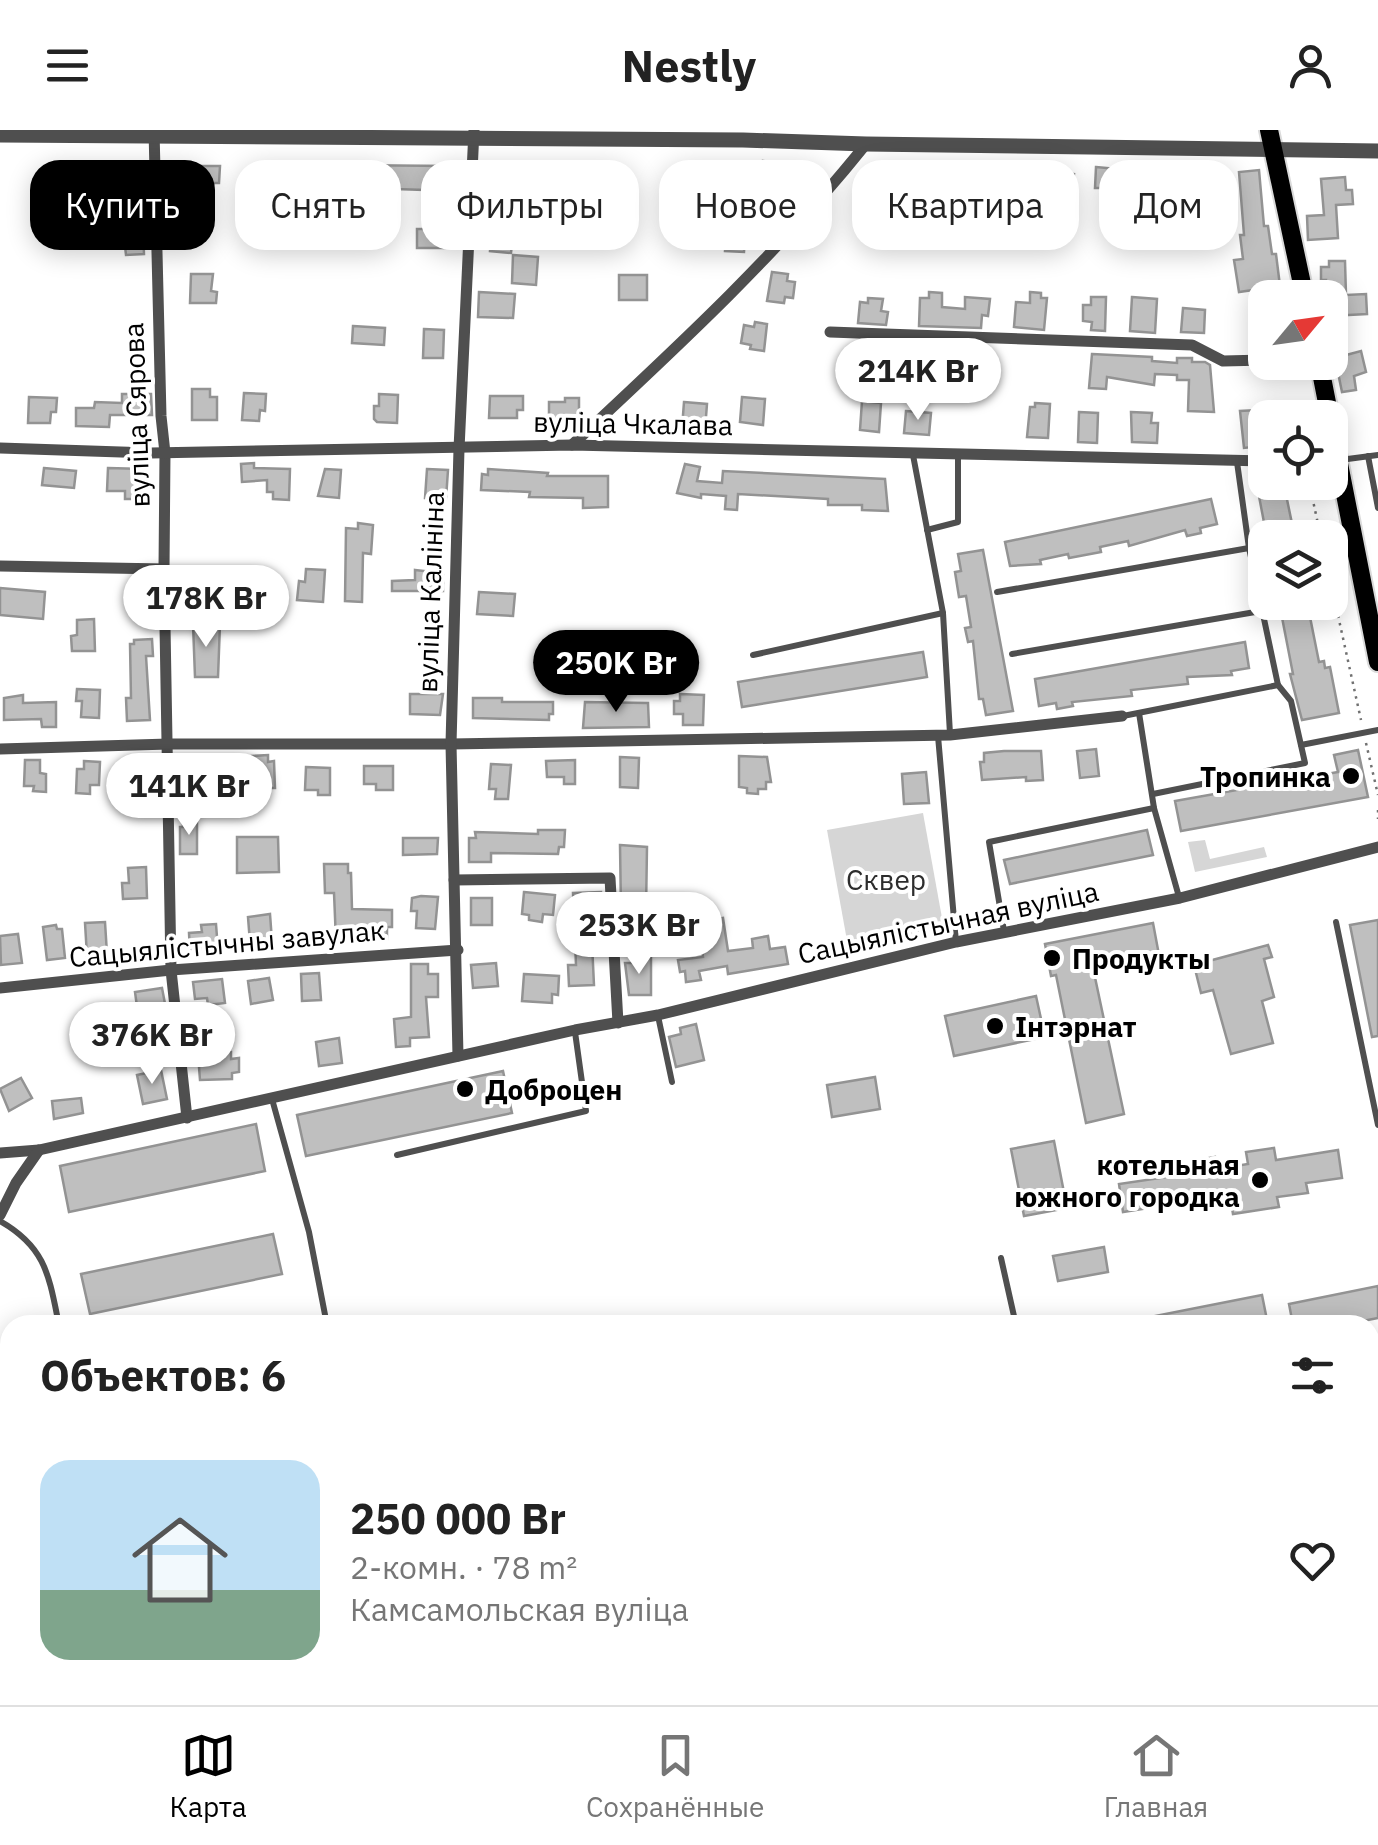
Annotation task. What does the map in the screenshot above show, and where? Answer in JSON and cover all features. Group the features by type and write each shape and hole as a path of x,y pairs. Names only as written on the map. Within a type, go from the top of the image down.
{"main road":[{"path":"1268,130 1301,280"},
{"path":"1344,500 1377,652"}],"street":[{"name":"вуліца Сярова","path":"154,134 166,453 164,568 171,970 187,1118"},
{"path":"0,135 743,135 866,144 1378,151"},
{"name":"вуліца Калініна","path":"458,1056 451,744 459,450 474,135"},
{"path":"572,445 726,301 814,208 866,144"},
{"path":"830,332 1192,345 1223,361 1248,360"},
{"name":"вуліца Чкалава","path":"0,448 166,453 572,445 1248,461"},
{"path":"0,566 164,568"},
{"path":"0,750 168,744 451,744 944,735 1122,716"},
{"name":"Сацыялістычная вуліца","path":"0,1153 40,1150 575,1030 658,1015 956,942 1180,898 1378,847"},
{"path":"454,880 610,878 618,1023"},
{"name":"Сацыялістычны завулак","path":"0,988 171,970 458,950"},
{"path":"0,1218 16,1183 40,1150"}],"lane":[{"path":"913,454 942,614 944,735 956,942"},
{"path":"927,530 958,522 958,454"},
{"path":"1348,458 1378,455"},
{"path":"1368,456 1378,508"},
{"path":"1236,461 1248,541"},
{"path":"997,592 1248,548"},
{"path":"1012,654 1248,613"},
{"path":"753,655 942,614"},
{"path":"1153,794 1304,763 1292,701 1278,684 1263,620"},
{"path":"1122,716 1278,684"},
{"path":"1139,712 1154,808 1180,898"},
{"path":"1300,744 1378,730"},
{"path":"1004,932 988,842 1154,808"},
{"path":"1336,922 1378,1125"},
{"path":"658,1015 672,1082"},
{"path":"397,1156 586,1111 575,1030"},
{"path":"271,1097 309,1232 325,1315"},
{"path":"0,1218 23,1234 47,1269 57,1315"},
{"path":"1001,1258 1014,1315"}],"path":[{"path":"1339,620 1378,795"},
{"path":"1378,810 1378,819"}],"green space":[{"name":"Сквер","path":"923,813 944,929 848,946 827,830"},
{"path":"1205,840 1210,859 1264,847 1267,857 1195,872 1188,842"}],"building":[{"path":"215,166 220,166 219,183 215,183"},
{"path":"401,166 421,166 421,190 401,189"},
{"path":"1096,167 1099,167 1099,188 1095,188"},
{"path":"1259,170 1264,226 1268,226 1272,254 1276,254 1279,280 1248,280 1248,291 1239,292 1234,260 1243,259 1240,235 1244,235 1239,172"},
{"path":"1345,177 1346,190 1352,190 1353,204 1336,205 1338,238 1308,240 1307,216 1324,215 1321,179"},
{"path":"417,229 421,229 421,248 417,248"},
{"path":"125,250 144,250 144,254 126,255"},
{"path":"513,255 538,257 536,285 512,283"},
{"path":"1329,261 1345,261 1346,280 1321,280 1321,267 1329,267"},
{"path":"772,272 788,274 787,281 795,282 793,298 785,297 784,303 767,301"},
{"path":"191,274 213,274 211,291 217,292 216,303 190,303"},
{"path":"619,275 647,275 647,300 619,300"},
{"path":"479,292 515,294 513,318 478,317"},
{"path":"929,292 942,293 942,307 965,309 965,297 990,299 988,316 982,315 981,328 919,326 920,298 929,298"},
{"path":"1030,292 1047,298 1044,330 1014,327 1016,302 1030,303"},
{"path":"1366,294 1367,314 1348,315 1348,295"},
{"path":"1091,297 1106,297 1105,331 1091,330 1092,322 1083,321 1083,305 1091,305"},
{"path":"1132,297 1157,299 1155,333 1130,331"},
{"path":"868,298 883,299 881,311 888,312 886,325 858,323 860,302 868,303"},
{"path":"1183,308 1205,310 1204,333 1181,332"},
{"path":"755,322 767,324 764,351 741,343 744,325 754,327"},
{"path":"353,326 385,328 384,345 352,343"},
{"path":"424,329 444,330 443,358 423,358"},
{"path":"920,348 944,350 938,386 917,384"},
{"path":"857,349 886,351 887,376 856,374"},
{"path":"1361,351 1366,372 1354,376 1356,390 1342,392 1340,380 1348,380 1348,354"},
{"path":"1092,354 1152,357 1152,361 1177,363 1177,358 1192,358 1192,362 1205,362 1210,365 1214,412 1188,411 1189,380 1177,380 1177,375 1155,374 1154,385 1107,377 1106,389 1089,388"},
{"path":"192,389 210,389 210,397 217,397 217,420 192,420"},
{"path":"244,393 266,394 265,411 260,410 259,421 242,420"},
{"path":"122,394 151,394 152,415 110,415 109,427 76,426 76,408 94,408 95,402 122,403"},
{"path":"379,394 398,395 397,423 374,419"},
{"path":"490,396 523,396 523,410 517,410 517,418 489,418"},
{"path":"29,397 57,398 50,423 28,423"},
{"path":"742,397 765,399 763,425 740,422"},
{"path":"565,398 579,398 579,419 549,419 549,402 565,402"},
{"path":"862,401 881,403 879,432 860,430"},
{"path":"684,402 707,404 705,430 682,428"},
{"path":"1035,403 1050,404 1048,438 1027,437 1030,407 1035,407"},
{"path":"906,411 931,413 929,435 904,433"},
{"path":"1240,411 1248,411 1248,448 1244,448"},
{"path":"1079,412 1098,413 1097,443 1078,442"},
{"path":"1131,412 1152,413 1151,423 1158,423 1157,443 1132,442"},
{"path":"254,463 254,468 290,469 289,500 273,499 273,492 267,492 267,480 242,482 241,464"},
{"path":"685,464 700,467 697,481 722,483 723,471 885,479 888,511 862,510 862,505 828,505 828,499 738,494 737,510 725,509 726,496 701,494 701,498 677,493"},
{"path":"44,468 76,471 74,488 42,485"},
{"path":"108,468 144,469 144,499 125,499 125,491 107,491"},
{"path":"325,469 341,470 339,498 318,496"},
{"path":"427,469 448,470 446,499 425,498"},
{"path":"488,469 548,473 547,476 608,476 608,507 583,508 583,498 529,497 530,492 481,490 482,474 488,475"},
{"path":"1211,499 1217,524 1200,528 1201,533 1187,536 1185,530 1129,546 1128,541 1100,547 1101,552 1069,558 1068,554 1040,560 1041,564 1010,566 1005,542"},
{"path":"1260,500 1287,500 1291,520 1264,520"},
{"path":"358,523 373,525 371,554 363,553 362,602 345,601 346,528 358,529"},
{"path":"983,550 1013,711 986,715 983,699 979,699 973,641 968,642 965,628 971,627 966,596 959,597 955,572 961,571 958,554"},
{"path":"306,569 325,570 323,602 297,600 299,581 305,582"},
{"path":"415,570 443,573 443,591 392,591 392,581 415,580"},
{"path":"0,588 45,592 43,619 0,615"},
{"path":"479,592 515,594 513,616 477,614"},
{"path":"94,619 95,651 72,651 71,636 77,635 77,620"},
{"path":"1282,620 1311,620 1319,662 1330,667 1339,713 1302,720"},
{"path":"193,624 220,624 218,677 195,677"},
{"path":"152,639 153,656 146,656 150,720 127,721 126,698 131,698 130,644 134,640"},
{"path":"1245,642 1249,668 1231,671 1232,675 1187,677 1188,684 1131,690 1132,696 1072,702 1073,706 1057,709 1056,703 1039,706 1035,679"},
{"path":"923,652 927,677 742,707 738,682"},
{"path":"77,689 100,690 99,718 81,717 82,701 76,701"},
{"path":"410,694 443,694 440,715 410,714"},
{"path":"680,694 704,695 703,725 683,725 683,714 674,714 674,701 680,701"},
{"path":"23,695 23,703 56,702 56,727 42,727 41,719 4,720 4,698"},
{"path":"473,698 553,702 553,714 549,714 549,720 473,718"},
{"path":"585,702 648,703 649,727 583,728"},
{"path":"1096,749 1099,776 1080,778 1077,751"},
{"path":"1358,750 1368,797 1181,831 1175,801 1338,772 1334,755"},
{"path":"1041,751 1043,780 982,780 980,762 984,762 984,753"},
{"path":"268,755 268,762 274,761 275,788 260,788 259,779 253,780 252,756"},
{"path":"739,756 767,757 771,782 766,782 766,789 758,789 758,794 739,787"},
{"path":"620,757 639,758 638,788 620,787"},
{"path":"25,760 40,760 40,773 46,774 46,792 24,786"},
{"path":"575,760 575,784 564,784 564,777 547,777 546,761"},
{"path":"84,761 100,762 99,785 90,785 90,794 76,793 77,769 84,769"},
{"path":"135,763 152,764 150,790 129,789 130,768 134,769"},
{"path":"491,764 511,765 508,799 495,799 496,789 489,789"},
{"path":"364,766 393,766 393,790 376,790 376,784 364,784"},
{"path":"306,767 330,768 330,795 305,790"},
{"path":"926,772 929,803 904,804 902,774"},
{"path":"183,820 197,820 197,854 180,854"},
{"path":"538,830 565,830 564,847 559,847 558,854 491,853 491,862 469,862 469,838 476,838 475,832 538,834"},
{"path":"1147,830 1153,855 1010,884 1004,860"},
{"path":"237,837 278,837 279,872 237,873"},
{"path":"403,838 438,838 437,854 403,855"},
{"path":"620,845 647,847 646,911 621,910"},
{"path":"324,864 348,864 352,909 392,910 387,939 336,941 334,893 325,893"},
{"path":"146,867 147,898 123,899 122,883 129,883 128,868"},
{"path":"524,892 555,895 553,915 543,914 542,922 529,920 529,915 522,914"},
{"path":"601,892 602,943 592,943 594,985 569,986 568,965 576,965 573,893"},
{"path":"438,897 435,929 416,928 417,911 411,911 412,898"},
{"path":"471,898 492,898 492,925 471,925"},
{"path":"270,914 272,941 250,943 248,917"},
{"path":"723,918 728,951 753,948 752,939 768,936 770,949 785,947 788,964 728,974 727,966 699,971 701,980 686,982 678,960 703,957 698,922"},
{"path":"1378,920 1378,1036 1372,1037 1350,925"},
{"path":"105,922 107,954 87,956 85,923"},
{"path":"1153,923 1159,955 1093,968 1124,1114 1086,1123 1056,975 1051,976 1045,944"},
{"path":"216,924 218,950 190,952 189,933 202,932 201,925"},
{"path":"56,925 62,929 65,958 47,960 43,927"},
{"path":"18,934 22,963 1,965 0,936"},
{"path":"1268,945 1272,957 1264,959 1274,997 1262,1001 1273,1043 1231,1054 1213,990 1201,993 1194,965"},
{"path":"636,957 651,958 651,995 629,995 625,963 636,963"},
{"path":"496,963 498,986 473,988 471,965"},
{"path":"411,964 428,964 428,974 438,974 438,997 426,997 429,1037 410,1038 410,1046 396,1047 394,1019 411,1017"},
{"path":"319,973 321,1000 302,1001 301,974"},
{"path":"524,974 559,976 558,995 552,994 552,1003 522,1001"},
{"path":"269,978 273,1000 251,1004 248,981"},
{"path":"222,979 225,1003 208,1005 207,998 195,999 193,982"},
{"path":"162,988 166,1009 138,1014 135,992"},
{"name":"Інтэрнат","path":"1036,996 1045,1037 954,1056 945,1016"},
{"path":"696,1024 704,1060 676,1067 669,1037 681,1034 680,1028"},
{"path":"339,1038 342,1063 319,1066 316,1042"},
{"path":"231,1052 231,1059 239,1058 239,1072 232,1073 232,1079 200,1080 198,1054"},
{"path":"161,1070 167,1099 143,1104 137,1075"},
{"path":"503,1071 512,1113 306,1156 297,1115"},
{"path":"875,1077 880,1109 832,1117 827,1085"},
{"path":"21,1078 32,1098 9,1111 0,1089"},
{"path":"81,1098 83,1113 54,1119 52,1101"},
{"path":"256,1124 265,1171 69,1212 60,1166"},
{"path":"1054,1141 1067,1208 1024,1216 1011,1149"},
{"name":"котельная южного городка","path":"1274,1148 1276,1160 1338,1150 1342,1178 1306,1183 1308,1193 1277,1197 1279,1207 1233,1214 1230,1195 1123,1212 1119,1184 1194,1173 1192,1161 1215,1157 1217,1169 1248,1164 1246,1152"},
{"path":"273,1234 282,1274 90,1314 81,1274"},
{"path":"1104,1247 1108,1272 1058,1281 1053,1256"},
{"path":"1378,1286 1378,1315 1291,1315 1289,1304"},
{"path":"1262,1295 1266,1315 1160,1315"}],"place":[{"name":"Тропинка","path":"1351,776"},
{"name":"Продукты","path":"1052,958"},
{"name":"Інтэрнат","path":"995,1026"},
{"name":"Доброцен","path":"465,1089"},
{"name":"котельная южного городка","path":"1260,1180"}]}
